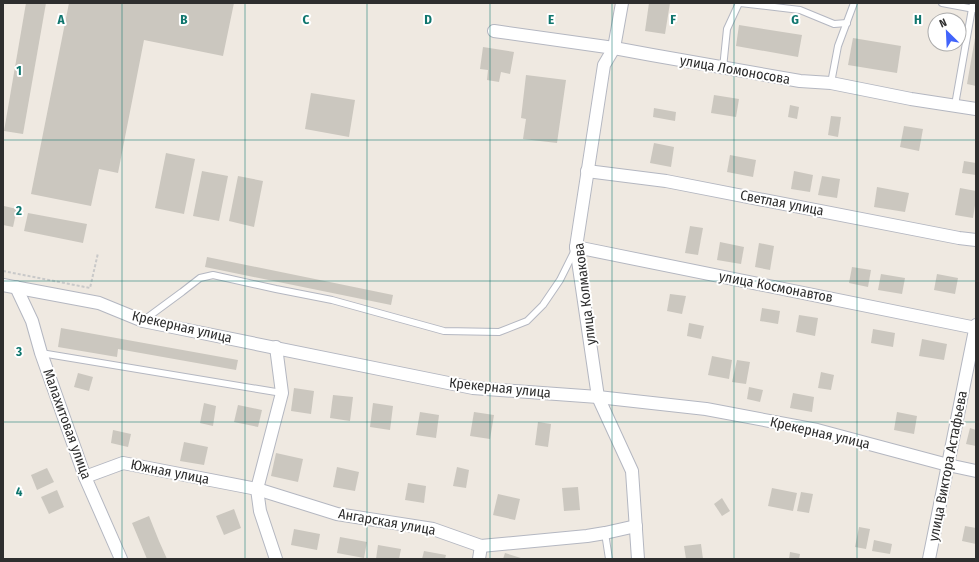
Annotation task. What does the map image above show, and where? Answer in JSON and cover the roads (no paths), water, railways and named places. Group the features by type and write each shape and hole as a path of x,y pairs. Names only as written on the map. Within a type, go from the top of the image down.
{"street":[{"name":"улица Колмакова","path":"622,3 614,48 604,65 576,247 598,397 632,471 638,559"},
{"name":"улица Ломоносова","path":"494,31 614,48 800,81 831,83 912,99 976,109"},
{"name":"Светлая улица","path":"587,170 666,181 959,238 976,240"},
{"name":"улица Космонавтов","path":"576,247 976,327"},
{"name":"Крекерная улица","path":"3,285 99,303 143,321 473,388 598,397 706,409 810,429 976,471"},
{"name":"Малахитовая улица","path":"16,287 32,321 41,353 85,477 121,559"},
{"name":"улица Виктора Астафьева","path":"929,559 976,327"},
{"path":"276,347 282,393 257,489 260,511 276,559"},
{"name":"Южная улица","path":"85,477 124,463 257,489"},
{"name":"Ангарская улица","path":"257,489 337,514 434,529 481,546 587,536 636,526"},
{"path":"479,559 481,546"}],"lane":[{"path":"723,68 727,29 740,3 800,10 834,24 847,23"},
{"path":"831,83 838,46 854,3"},
{"path":"942,3 974,7 955,105"},
{"path":"143,321 200,278 213,275 332,300 444,331 499,332 527,321 543,305 560,280 576,247"},
{"path":"41,353 282,393"},
{"path":"605,533 609,559"}]}
